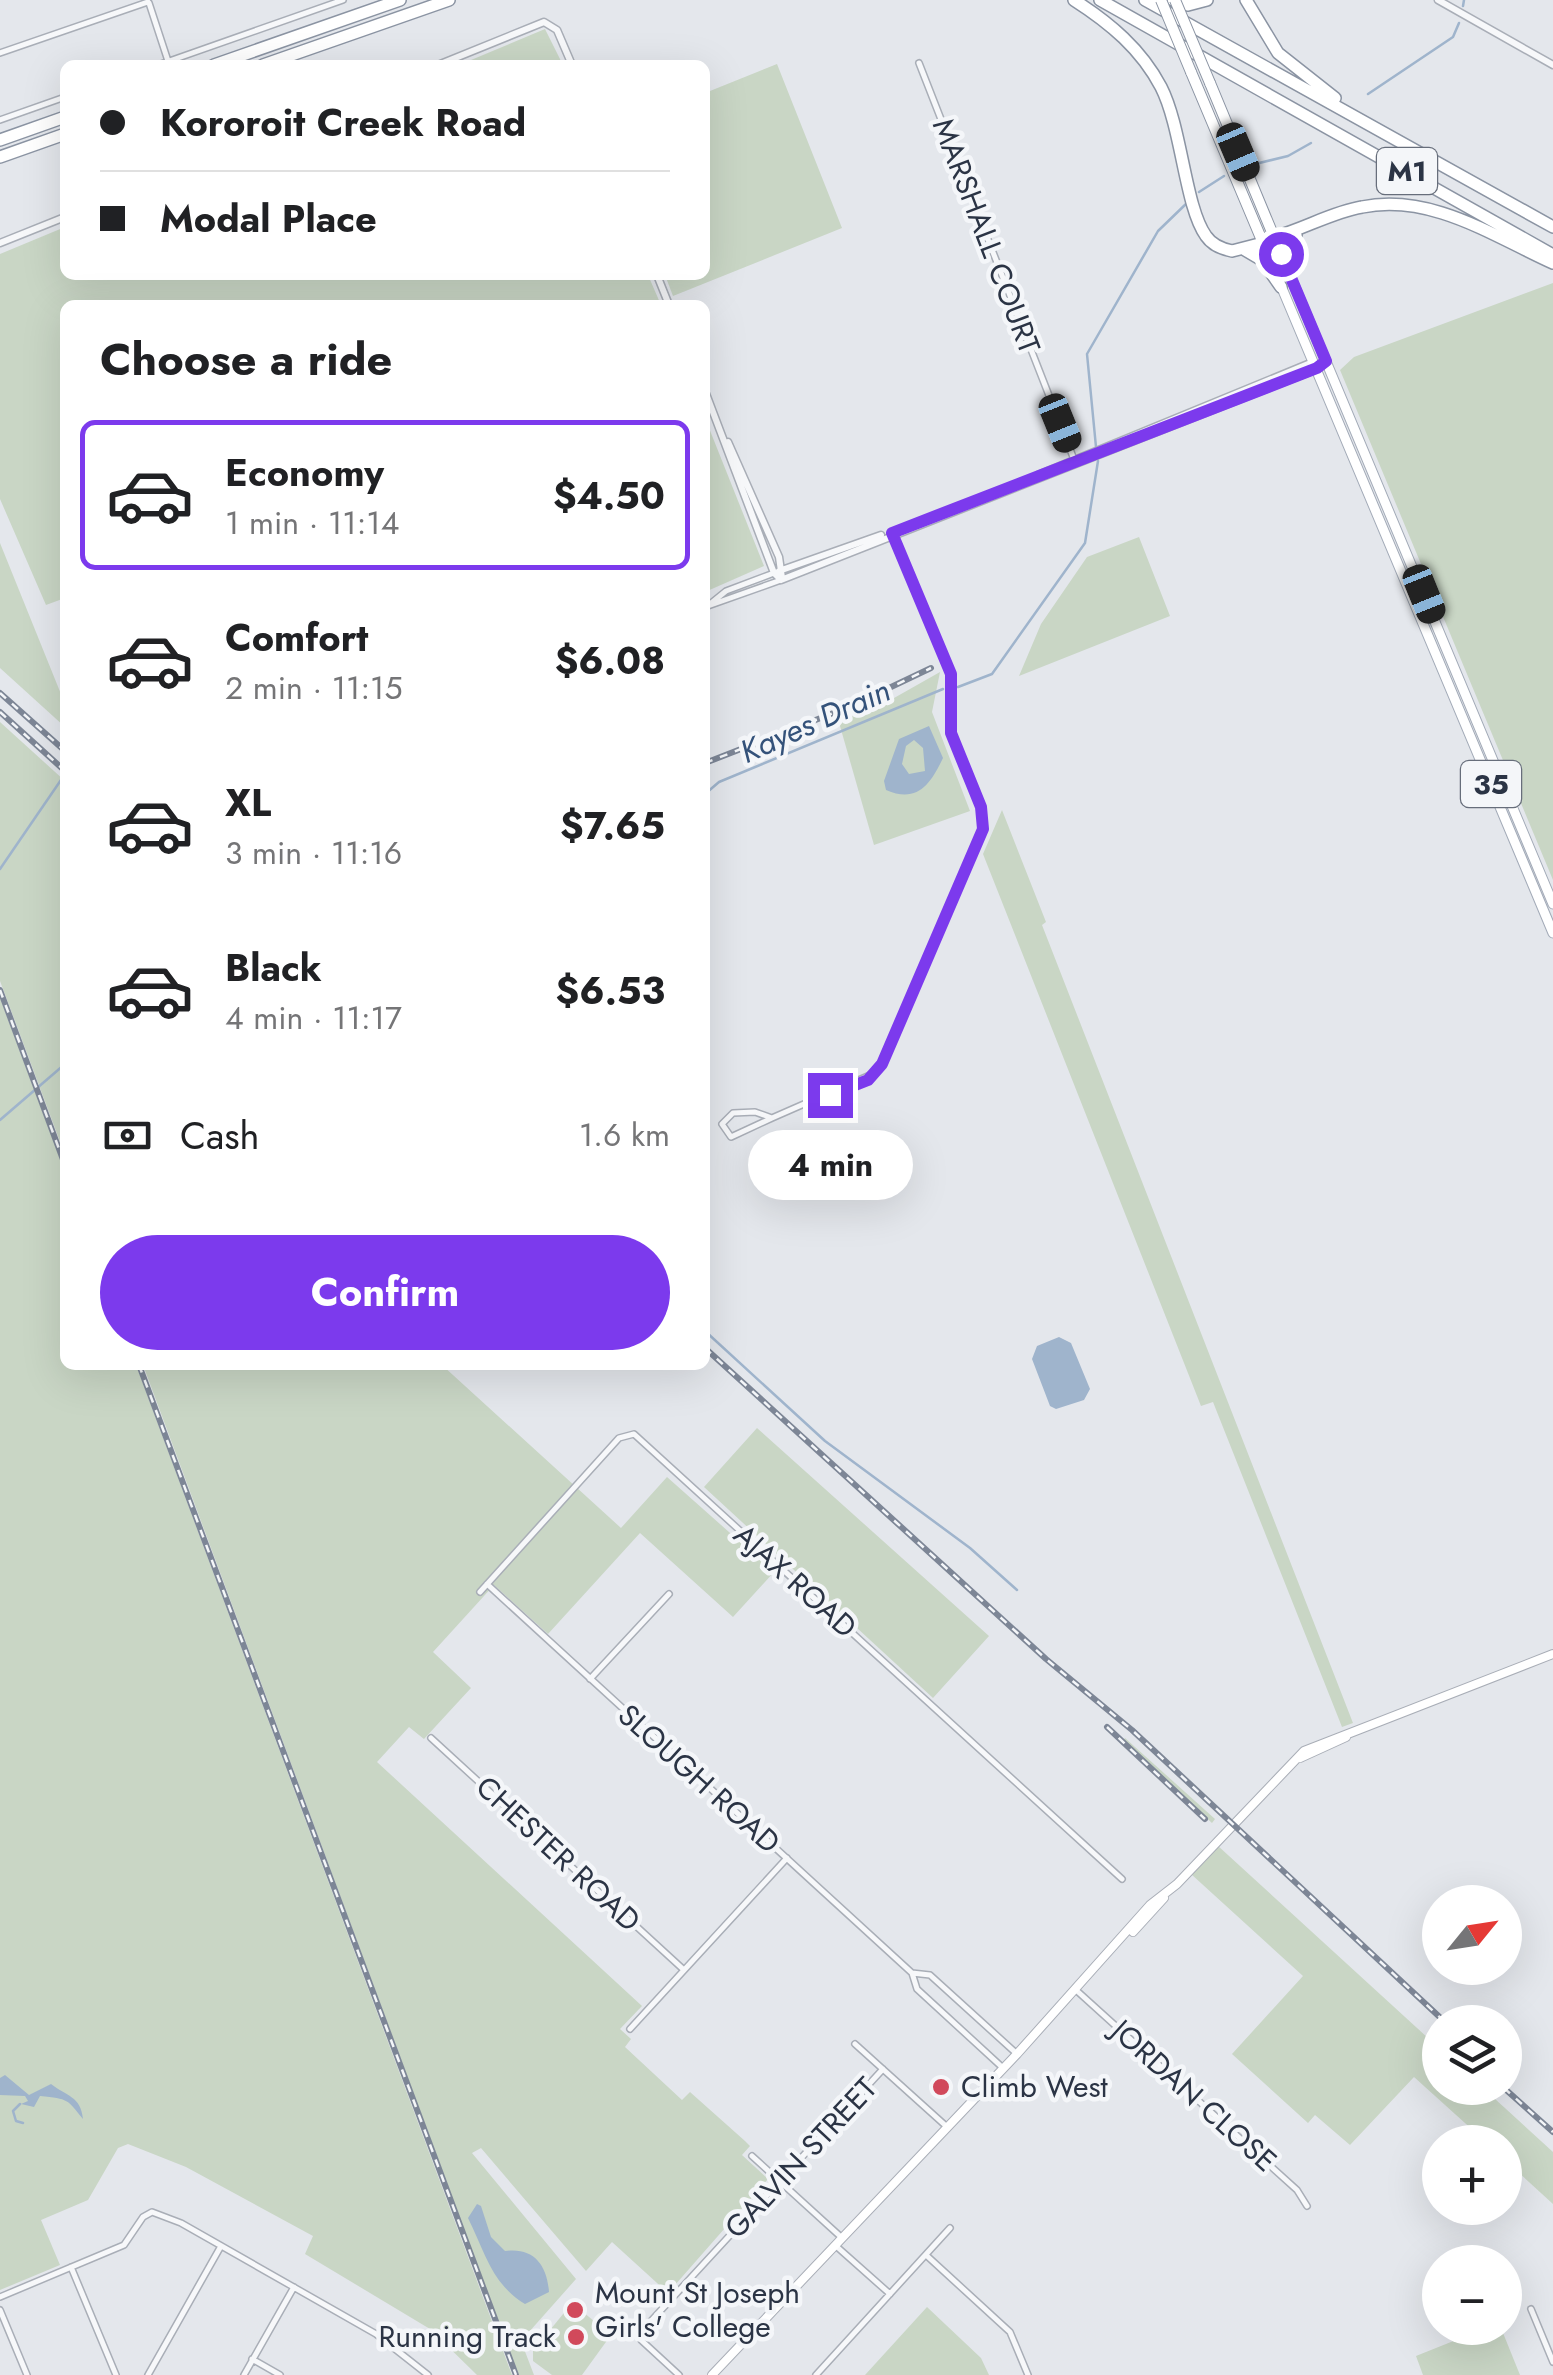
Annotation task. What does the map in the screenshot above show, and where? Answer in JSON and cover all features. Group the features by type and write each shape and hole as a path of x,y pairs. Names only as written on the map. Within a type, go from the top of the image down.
{"highway":[{"path":"228,60 400,0"},
{"path":"277,60 449,0"},
{"path":"1074,0 1119,33 1158,81 1176,123 1204,234 1220,248 1257,254 1281,287"},
{"name":"M1","path":"1100,0 1553,255"},
{"name":"M1","path":"1146,0 1553,227"},
{"name":"35","path":"1161,0 1268,240"},
{"path":"1174,0 1188,5 1207,0"},
{"name":"35","path":"1174,0 1210,83 1268,240"},
{"path":"1246,0 1264,36 1298,72 1519,208"},
{"path":"0,140 60,119"},
{"path":"0,157 60,136"},
{"path":"1245,250 1362,206 1415,206 1466,222 1553,263"},
{"path":"1281,254 1285,243 1316,222"}],"main road":[{"name":"35","path":"1268,240 1281,254 1326,361 1553,932"},
{"name":"35","path":"1268,240 1281,287 1389,525"},
{"path":"1316,365 1326,361"},
{"name":"35","path":"1434,633 1553,904"},
{"path":"714,2375 1280,1773 1354,1732 1553,1654"}],"street":[{"path":"174,60 343,0"},
{"path":"1438,0 1553,65"},
{"path":"0,40 2,52 148,1 167,60"},
{"path":"450,60 538,23 548,23 558,30 570,60"},
{"name":"MARSHALL COURT","path":"918,63 1075,462"},
{"path":"0,120 60,99"},
{"path":"0,243 60,218"},
{"path":"710,606 1316,365"},
{"path":"710,404 782,580"},
{"path":"710,604 726,591 862,539 892,533"},
{"path":"731,1137 877,1072 983,829 981,807 951,733 951,674 892,533"},
{"path":"734,1146 722,1124 733,1113 755,1112 772,1118"},
{"name":"AJAX ROAD","path":"480,1592 619,1438 634,1434 1122,1879"},
{"name":"SLOUGH ROAD","path":"486,1584 912,1973 917,1989 1003,2068"},
{"path":"590,1679 669,1594"},
{"name":"CHESTER ROAD","path":"431,1738 684,1970"},
{"path":"630,2030 786,1858"},
{"name":"SLOUGH ROAD","path":"912,1973 930,1974 1017,2054"},
{"name":"JORDAN CLOSE","path":"1076,1990 1301,2194 1307,2206"},
{"path":"855,2044 946,2126"},
{"name":"GALVIN STREET","path":"679,2375 638,2336 884,2070"},
{"path":"752,2156 890,2294"},
{"path":"0,2297 126,2243 146,2213 173,2219 294,2287 389,2342 428,2375"},
{"path":"816,2375 950,2228"},
{"path":"148,2375 221,2246"},
{"path":"926,2255 1010,2332 1028,2375"},
{"path":"71,2267 116,2375"},
{"path":"244,2375 294,2287"},
{"path":"1531,2309 1553,2362"},
{"path":"0,2310 27,2375"},
{"path":"252,2360 280,2375"}],"green space":[{"path":"545,29 560,60 471,60"},
{"path":"777,64 842,228 673,296 667,280 710,280 710,91"},
{"path":"60,229 60,280 650,280 659,300 60,300 60,600 46,605 0,499 0,254"},
{"path":"1553,283 1553,880 1340,370 1354,357"},
{"path":"710,431 764,566 710,590"},
{"path":"1139,537 1170,616 1019,676 1041,624 1087,557"},
{"path":"0,543 60,692 60,722 0,668"},
{"path":"940,672 932,712 970,811 874,845 838,719 887,702"},
{"path":"0,722 60,776 60,1142 0,981"},
{"path":"1002,810 1046,922 1042,925 1353,1723 1342,1727 1213,1402 1201,1406 983,854"},
{"path":"0,998 60,1159 60,1370 138,1370 512,2375 477,2375 430,2329 305,2254 313,2236 186,2167 128,2144 118,2148 88,2200 41,2220 60,2265 0,2290"},
{"path":"145,1370 447,1370 621,1528 667,1477 774,1572 733,1617 640,1533 548,1634 494,1585 433,1652 471,1688 424,1739 409,1727 377,1762 642,2006 620,2029 631,2039 625,2047 682,2100 690,2092 745,2141 750,2146 742,2155 768,2179 668,2293 612,2242 586,2271 481,2148 472,2153 576,2279 521,2341 534,2375 519,2375"},
{"path":"757,1428 989,1636 933,1698 704,1487"},
{"path":"1125,1738 1215,1819 1212,1823 1123,1741"},
{"path":"1217,1845 1422,2033 1422,2084 1414,2077 1350,2145 1315,2115 1308,2123 1232,2054 1303,1976 1191,1874"},
{"path":"1445,2105 1502,2105 1553,2152 1553,2204 1522,2176 1522,2125 1467,2125"},
{"name":"Running Track","path":"572,2303 611,2335 582,2375 552,2375 533,2361 533,2351"},
{"path":"927,2307 981,2358 989,2375 865,2375"},
{"path":"1444,2345 1508,2345 1520,2375 1423,2375 1416,2356"}],"water":[{"path":"929,726 943,758 934,776 915,793 886,790 884,781 899,739","holes":["914,740 923,748 925,771 909,774 902,764 906,746"]},
{"path":"1059,1337 1071,1343 1090,1389 1084,1400 1056,1409 1050,1406 1032,1359 1037,1346"},
{"path":"5,2075 29,2095 51,2084 76,2101 83,2119 62,2099 40,2096 34,2107 21,2104 28,2101 25,2096 0,2095 0,2078"},
{"path":"477,2204 491,2237 505,2251 531,2255 542,2266 549,2292 525,2304 504,2287 468,2218"}],"waterway":[{"name":"Kayes Drain","path":"1463,6 1464,0"},
{"name":"Kayes Drain","path":"1368,94 1453,37 1459,23"},
{"name":"Kayes Drain","path":"1251,165 1288,156 1311,143"},
{"name":"Kayes Drain","path":"1199,192 1224,176"},
{"name":"Kayes Drain","path":"1096,447 1087,354 1158,231 1188,202"},
{"name":"Kayes Drain","path":"958,687 992,674 1085,543 1098,461"},
{"name":"Kayes Drain","path":"710,790 719,782 943,689"},
{"path":"0,869 60,781"},
{"name":"Kayes Drain","path":"0,1120 60,1068"},
{"path":"710,1336 825,1441 970,1548 1017,1590"},
{"path":"20,2104 13,2111 16,2121 23,2123"}],"railway":[{"path":"710,761 849,707 931,668"},
{"path":"0,693 60,747"},
{"path":"0,712 60,766"},
{"path":"0,990 60,1152"},
{"path":"710,1353 1046,1659 1132,1730 1427,2005"},
{"path":"141,1370 516,2375"},
{"path":"1107,1727 1205,1819"},
{"path":"1522,2104 1553,2132"}],"place":[{"name":"Climb West","path":"941,2087"},
{"name":"Mount St Joseph Girls' College","path":"575,2310"},
{"name":"Running Track","path":"576,2337"}],"route":[{"path":"830,1095 868,1080 888,1054 983,829 981,807 952,739 951,674 892,533 1058,472 1317,368 1326,361 1281,254"}]}
